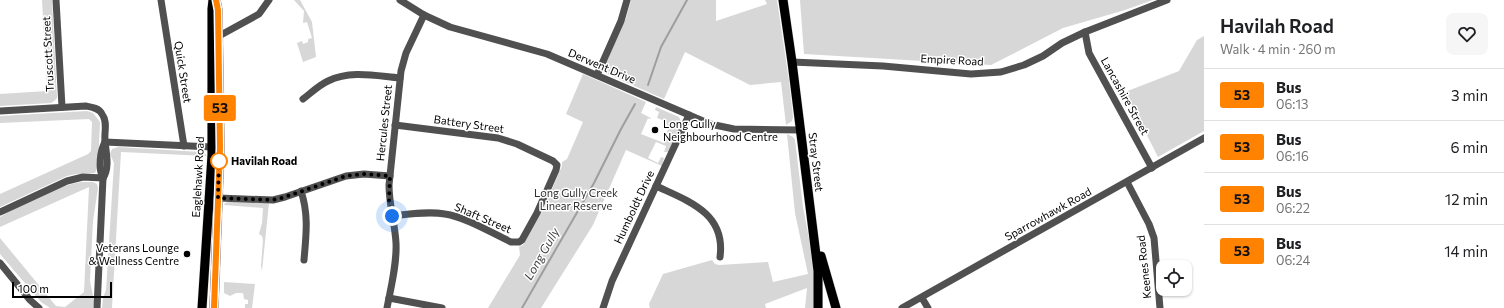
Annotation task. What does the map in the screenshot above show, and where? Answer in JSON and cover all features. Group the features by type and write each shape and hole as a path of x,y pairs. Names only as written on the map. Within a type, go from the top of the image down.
{"main road":[{"name":"Eaglehawk Road","path":"213,0 212,9 215,37 218,198 214,308"},
{"name":"Eaglehawk Road","path":"215,37 218,10 216,0"},
{"name":"Stray Street","path":"783,0 814,231 818,272 818,308"},
{"name":"Eaglehawk Road","path":"202,308 216,148"},
{"name":"Stray Street","path":"814,231 836,308"}],"street":[{"name":"Truscott Street","path":"56,0 62,107"},
{"name":"Quick Street","path":"161,0 184,146"},
{"path":"215,37 258,14 269,0"},
{"name":"Derwent Drive","path":"400,0 424,15 460,30 547,54 689,116 714,125 734,129 800,130"},
{"path":"597,75 621,21 627,0"},
{"name":"Empire Road","path":"792,62 883,66 971,74 1000,72 1024,65 1043,56 1062,43 1085,32 1167,0"},
{"name":"Hercules Street","path":"387,308 396,250 389,200 400,78 406,53 424,15"},
{"name":"Lancashire Street","path":"1085,32 1088,53 1152,168"},
{"path":"302,99 328,81 348,75 362,74 400,78"},
{"path":"0,111 89,106 96,108 102,113 106,122 105,142 102,147 101,158 101,171 103,178 98,308"},
{"name":"Humboldt Drive","path":"603,308 612,281 689,116"},
{"name":"Battery Street","path":"395,126 498,138 517,144 553,161 557,165 549,188 522,240 517,243"},
{"name":"Sparrowhawk Road","path":"902,308 1204,138"},
{"path":"105,142 216,148"},
{"path":"218,198 273,200 346,176 364,174 390,176"},
{"path":"0,212 67,180 83,177 103,178"},
{"name":"Keenes Road","path":"1128,182 1149,224 1154,238 1160,308"},
{"path":"656,186 701,208 711,218 719,237 721,248 720,257"},
{"path":"301,191 305,202 307,219 304,260"},
{"name":"Shaft Street","path":"392,216 436,213 450,215 511,242 517,243"},
{"path":"0,263 30,300 39,308"},
{"path":"389,298 442,308"},
{"path":"922,298 928,308"}],"green space":[{"path":"42,0 52,0 57,98 51,103 0,106 0,94 47,91"},
{"path":"294,0 300,0 312,22 316,57 303,62 297,43 302,41 303,44 308,42 308,39 312,38 307,22 303,23 304,11"},
{"path":"631,0 716,0 716,21 767,4 765,0 777,0 789,81 793,117 792,121 786,125 781,82 750,85 685,52 664,99 607,74 605,71 605,65 626,18"},
{"path":"800,0 1153,0 1125,10 1063,28 991,65 804,54"},
{"path":"1204,36 1204,131 1158,157 1125,92 1179,71 1197,40"},
{"name":"Long Gully Creek Linear Reserve","path":"583,74 646,102 641,113 651,118 648,118 641,134 664,143 669,134 667,132 668,129 665,128 667,124 664,123 665,121 657,118 659,112 655,110 656,107 679,117 681,122 680,126 668,152 664,152 666,146 656,142 648,158 658,163 661,157 664,158 662,166 626,150 593,225 541,308 488,308 520,255 519,247 523,245 542,212 562,166 562,162 567,159 583,122 566,114"},
{"path":"87,111 93,113 100,122 98,166 95,173 67,176 0,207 0,194 88,154 91,151 92,122 89,119 0,123 0,116"},
{"path":"787,134 795,140 803,207 815,270 814,308 805,308 807,288 765,304 766,308 650,308 649,304 663,274 712,260 715,264 719,265 768,262 773,282 808,274 795,213"},
{"path":"118,147 204,152 207,156 121,152 112,308 102,308 106,290 114,163 110,154 112,149"},
{"path":"82,182 93,182 97,184 98,188 93,221 90,281 94,301 93,308 50,308 41,302 0,254 0,238 56,306 65,307 84,292 89,187 0,227 0,217 51,191"},
{"path":"225,203 269,203 262,271 263,240 262,236 259,234 262,223 263,208 224,205"},
{"path":"224,282 255,284 252,308 245,308 245,304 248,304 248,300 244,299 243,293 236,293 230,296 224,293"}],"waterway":[{"name":"Long Gully","path":"648,85 661,47 687,0"},
{"name":"Long Gully","path":"522,308 594,183 635,104"}],"bus line":[{"name":"53","path":"214,308 220,148 218,10 216,0"}],"place":[{"name":"Long Gully Neighbourhood Centre","path":"655,130"},
{"name":"Havilah Road","path":"219,161"},
{"name":"Veterans Lounge & Wellness Centre","path":"187,254"}],"route":[{"path":"219,161 220,160 218,198 273,200 346,176 372,174 390,176 389,200 392,216"}]}
